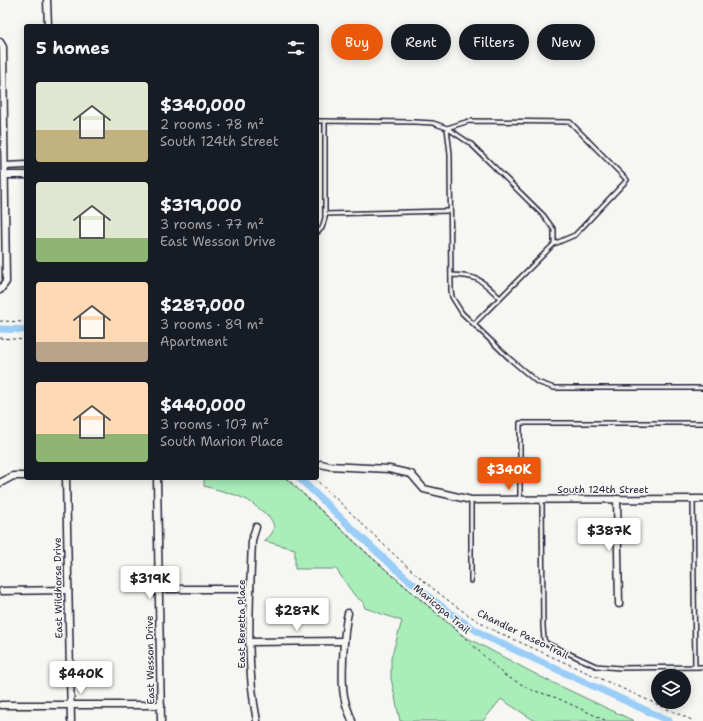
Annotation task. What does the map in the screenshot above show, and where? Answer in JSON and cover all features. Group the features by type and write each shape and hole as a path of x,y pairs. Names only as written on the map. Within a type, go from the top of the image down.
{"street":[{"path":"47,0 48,24"},
{"path":"0,42 3,47 6,282 0,290"},
{"path":"5,166 24,165"},
{"path":"5,175 24,175"},
{"name":"South 124th Street","path":"321,464 329,466 389,469 411,474 424,489 471,500 703,499"},
{"path":"0,483 14,476 24,476"},
{"name":"East Wildhorse Drive","path":"66,480 71,721"},
{"name":"East Wesson Drive","path":"157,480 161,721"},
{"path":"617,499 619,604"},
{"name":"East Beretta Place","path":"256,527 252,540 250,642 252,695 257,721"},
{"path":"159,589 250,589"},
{"path":"2,591 68,590"},
{"path":"348,613 345,624 344,641 344,699 352,721"},
{"path":"250,642 344,641"},
{"path":"1,705 161,705"}],"lane":[{"path":"319,121 415,122 433,123 446,128 471,144 544,216 554,230 554,244"},
{"path":"319,231 322,228 325,214 325,121"},
{"path":"446,128 469,121 570,122 627,180 574,235 554,244 474,324"},
{"path":"446,128 450,154 452,297 462,313 530,378 554,388 703,388"},
{"path":"325,214 450,211"},
{"path":"451,275 470,276 479,279 500,298"},
{"path":"520,500 520,423 703,423"},
{"path":"693,499 695,667"},
{"path":"471,500 471,581"},
{"path":"542,500 543,626 544,639 546,643 596,666 620,668 703,667"}],"path":[{"path":"0,321 24,322"},
{"path":"0,338 24,340"},
{"name":"Maricopa Trail","path":"288,480 382,566 462,635 504,675 532,690 557,698 607,721"},
{"name":"Chandler Paseo Trail","path":"316,480 419,578 465,614 493,630 694,721"}],"green space":[{"path":"204,480 288,480 370,556 462,635 541,677 634,721 535,721 501,699 483,721 400,721 391,678 391,658 402,621 365,608 363,602 355,596 336,569 295,569 295,549 264,541 273,532 274,527 271,519 247,500 230,493 204,486"}],"waterway":[{"path":"0,329 24,330"},
{"path":"301,480 388,562 459,619 485,636 669,721"}]}
